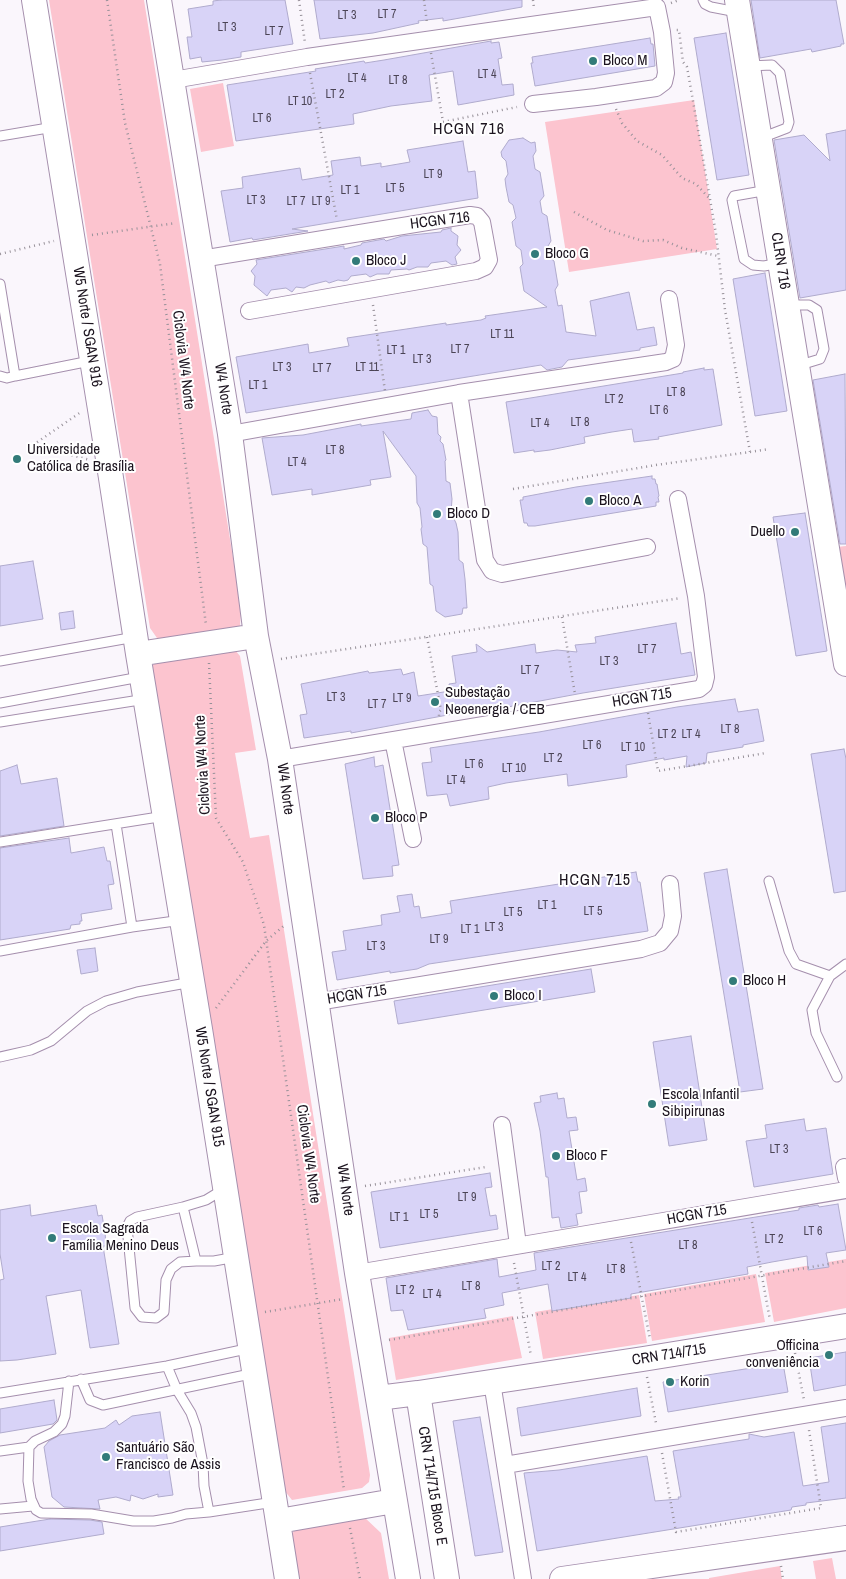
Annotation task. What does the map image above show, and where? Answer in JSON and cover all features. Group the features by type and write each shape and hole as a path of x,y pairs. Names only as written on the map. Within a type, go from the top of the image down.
{"main road":[{"name":"W5 Norte / SGAN 916","path":"34,0 140,667"},
{"name":"W4 Norte","path":"159,0 230,434 256,636 280,759 357,1273 408,1579"},
{"name":"CLRN 716","path":"738,6 846,664"},
{"path":"140,667 208,643 256,636"},
{"name":"W5 Norte / SGAN 915","path":"140,667 193,982 224,1189 237,1257 287,1579"},
{"name":"CRN 714/715","path":"378,1398 492,1382 647,1351 792,1335 846,1326"},
{"name":"CRN 714/715 Bloco E","path":"418,1393 447,1579"},
{"path":"277,1512 347,1510 394,1501"},
{"path":"562,1579 846,1538"}],"street":[{"path":"173,80 307,57 657,7 662,32 666,74 664,82 656,88 533,104"},
{"name":"HCGN 716","path":"202,259 470,215 476,216 482,222 489,260 484,267 476,271 370,288 249,311"},
{"path":"230,434 459,393 666,362 673,358 676,345 669,299"},
{"path":"459,393 485,560 492,571 502,574 646,546"},
{"name":"HCGN 715","path":"280,759 442,730 699,688 704,685 706,677 696,596 678,499"},
{"path":"393,740 413,839"},
{"name":"HCGN 715","path":"317,1002 641,949 660,943 670,931 673,916 670,884"},
{"path":"502,1125 516,1252"},
{"name":"HCGN 715","path":"357,1273 516,1252 846,1190"},
{"path":"492,1382 523,1579"},
{"path":"505,1465 846,1408"}],"lane":[{"path":"704,0 705,4 711,7 738,6"},
{"path":"747,66 772,66 780,72 789,122 787,128 759,138"},
{"path":"0,136 54,127"},
{"path":"768,190 734,196 732,200 744,259 753,265 764,266 780,263"},
{"path":"0,284 15,376"},
{"path":"0,376 15,376 92,361"},
{"path":"0,661 140,667"},
{"path":"0,703 140,667"},
{"path":"0,722 140,667"},
{"path":"0,842 165,816"},
{"path":"116,824 132,927"},
{"path":"769,881 790,951 796,964 830,976"},
{"path":"0,951 182,920"},
{"path":"837,1076 816,1033 812,1010 830,976 846,964"},
{"path":"0,1058 31,1050 51,1041 87,1011 106,1001 137,992 193,982"},
{"path":"224,1189 206,1200 137,1217 130,1221 127,1227 135,1308 142,1317 156,1318 164,1312 166,1280 171,1269 180,1262 214,1261 237,1257"},
{"path":"183,1207 196,1261"},
{"path":"0,1393 167,1366 251,1348"},
{"path":"167,1366 196,1427 203,1464 204,1486 210,1512"},
{"path":"80,1379 90,1400 103,1405 255,1373"},
{"path":"0,1451 29,1446 54,1432 62,1424 65,1416 69,1381"},
{"path":"29,1446 28,1481 33,1506 41,1513 91,1514 134,1521 154,1521 186,1514 210,1512 277,1512"},
{"path":"0,1509 33,1506"}],"path":[{"name":"Ciclovia W4 Norte","path":"106,0 125,123 160,264 208,643 216,818 243,862 264,925 347,1510 360,1579"},
{"path":"299,0 307,57 340,236"},
{"path":"424,0 443,122 533,104"},
{"path":"596,97 616,109 622,123 637,141 662,155 682,178 696,184 710,199"},
{"path":"574,212 606,230 643,240 662,240 682,248 718,256"},
{"path":"90,235 195,221"},
{"path":"0,254 56,241"},
{"path":"370,288 387,406"},
{"path":"99,400 33,446 109,465"},
{"path":"750,452 769,449"},
{"path":"262,662 696,596"},
{"path":"562,617 578,708"},
{"path":"428,637 441,710 439,712 442,730"},
{"path":"647,709 658,771 766,753"},
{"path":"200,1029 266,941 302,910"},
{"path":"365,1186 486,1167"},
{"path":"752,1220 771,1324"},
{"path":"631,1240 642,1297 647,1351 676,1532 821,1508 792,1335"},
{"path":"516,1252 532,1362"},
{"path":"387,1341 846,1261"},
{"path":"246,1316 362,1296"},
{"path":"780,1559 783,1579"}],"shaded area":[{"path":"49,0 144,0 241,608 240,626 233,631 163,643 150,628"},
{"path":"223,83 234,146 201,152 190,89"},
{"path":"694,100 717,249 569,272 545,122"},
{"path":"846,546 846,606 837,547"},
{"path":"234,649 240,656 256,750 235,753 250,838 269,835 370,1475 369,1482 362,1488 292,1500 280,1485 150,675 152,666 160,658"},
{"path":"846,1259 846,1308 774,1322 765,1273"},
{"path":"756,1274 765,1322 652,1341 644,1294"},
{"path":"639,1295 647,1343 543,1359 535,1312"},
{"path":"513,1316 522,1358 396,1380 389,1338"},
{"path":"363,1516 381,1533 389,1579 295,1579 289,1542 295,1528"},
{"path":"832,1558 836,1579 816,1579 813,1561"},
{"path":"780,1566 782,1579 709,1579 709,1578"}],"building":[{"path":"285,0 293,44 241,52 241,57 222,60 202,62 201,57 190,59 187,37 192,37 188,9 213,5 213,1"},
{"path":"314,0 522,0 522,7 443,21 443,18 418,21 419,23 373,33 320,39"},
{"path":"751,0 836,0 844,44 812,52 811,49 760,58"},
{"path":"726,33 749,175 717,180 694,38"},
{"name":"Bloco M","path":"650,38 651,44 653,44 655,66 535,86 531,63 533,63 532,57"},
{"path":"491,41 491,43 499,42 502,58 498,59 502,85 513,84 514,95 458,105 453,71 429,75 432,101 391,106 353,114 354,124 236,141 227,85"},
{"path":"846,130 846,290 800,298 774,140 804,135 830,161 826,134"},
{"path":"523,138 531,143 535,142 536,151 533,156 535,169 540,172 544,196 540,201 542,213 547,216 551,241 548,246 550,258 554,261 558,285 555,290 558,306 562,305 566,332 596,336 590,301 629,292 637,330 654,327 657,345 640,348 640,350 568,360 562,367 547,370 541,365 246,413 236,357 308,344 309,353 349,346 347,338 446,323 446,325 481,320 486,318 485,316 547,307 524,291 520,267 523,264 521,250 516,246 512,222 516,218 513,205 509,202 505,179 508,174 506,161 502,157 501,152 509,140"},
{"path":"463,141 468,172 475,171 478,198 292,229 308,231 230,242 221,191 243,188 242,177 300,168 302,180 333,175 331,161 360,157 361,166 381,163 381,167 410,162 407,150"},
{"name":"Bloco J","path":"451,228 451,231 458,236 457,245 461,250 455,257 457,264 452,265 446,261 431,263 428,267 391,270 389,274 377,274 370,277 366,274 351,276 348,280 344,281 338,280 329,283 326,281 304,288 296,287 292,292 286,288 271,290 267,296 254,285 255,276 251,271 257,264 256,260 344,246 344,249 361,245 362,243 441,232"},
{"path":"765,273 787,411 755,416 733,279"},
{"path":"704,368 704,370 713,369 722,425 658,437 659,439 634,442 632,429 584,437 585,443 550,450 514,453 506,402"},
{"path":"845,374 846,544 840,544 813,380"},
{"path":"428,410 432,416 437,417 438,434 443,444 446,460 446,481 450,483 452,499 451,513 458,532 459,560 463,563 465,579 467,608 463,608 462,614 445,617 436,611 433,586 430,584 427,547 423,544 420,508 417,503 416,476 383,431 391,477 370,480 371,485 312,495 312,489 272,495 262,438 303,435 361,424 361,426 411,419 412,413"},
{"name":"Bloco A","path":"652,476 652,479 655,479 657,484 659,496 659,502 656,502 656,506 535,526 528,526 527,523 524,523 520,500 523,500 523,497"},
{"path":"805,513 827,651 796,656 773,517"},
{"path":"33,561 43,619 0,626 0,566"},
{"path":"73,611 75,628 61,630 59,613"},
{"path":"676,623 681,654 691,652 695,675 486,711 486,709 453,714 351,733 351,731 304,738 300,715 307,714 301,684 368,671 369,673 401,669 403,675 414,672 418,696 450,691 449,684 456,683 452,656 477,652 476,644 487,652 535,644 536,653 557,650 577,652 575,645 596,643 595,637"},
{"path":"735,699 738,712 758,709 764,741 743,745 743,747 707,753 706,763 686,767 687,756 664,760 664,758 626,765 627,777 568,786 567,774 506,783 488,787 489,799 450,806 447,794 427,796 422,763 432,762 430,748"},
{"path":"844,749 846,759 846,891 834,893 811,754"},
{"name":"Bloco P","path":"374,757 375,767 383,765 399,865 392,866 393,876 363,879 345,764"},
{"path":"17,765 21,784 57,778 64,826 0,836 0,771"},
{"path":"69,838 71,853 104,847 107,861 110,861 114,884 108,885 112,909 81,914 82,921 80,921 80,924 71,925 70,929 0,940 0,848"},
{"name":"Bloco H","path":"727,869 763,1089 740,1092 704,873"},
{"path":"636,872 638,882 640,882 648,931 429,964 417,969 390,973 390,971 337,980 332,952 346,950 343,931 382,925 381,915 400,912 397,896 412,894 414,907 419,906 421,918 452,913 450,901"},
{"path":"95,948 98,971 81,974 77,950"},
{"name":"Bloco I","path":"591,969 595,992 398,1024 394,1001"},
{"path":"691,1036 707,1140 669,1146 653,1042"},
{"name":"Bloco F","path":"557,1093 558,1099 564,1098 567,1118 576,1117 578,1130 569,1131 577,1180 585,1178 587,1191 579,1192 582,1213 576,1214 578,1225 561,1228 559,1217 552,1218 548,1177 546,1177 534,1103 541,1102 540,1096"},
{"path":"804,1119 806,1131 826,1128 833,1174 754,1187 746,1141 767,1138 765,1125"},
{"path":"490,1173 492,1187 485,1188 490,1216 496,1215 498,1229 380,1248 371,1192"},
{"path":"838,1204 846,1250 826,1253 829,1267 808,1270 807,1256 747,1267 748,1274 631,1294 631,1298 552,1311 548,1284 502,1293 504,1305 484,1309 486,1318 408,1330 403,1310 391,1311 386,1278 497,1259 499,1277 536,1270 534,1253 799,1210 799,1208"},
{"path":"30,1205 31,1216 96,1205 98,1216 102,1215 105,1232 106,1246 103,1246 119,1344 90,1348 81,1290 46,1296 56,1354 0,1361 0,1280 4,1279 0,1254 0,1210"},
{"path":"846,1352 846,1385 814,1391 809,1358"},
{"path":"783,1363 788,1392 668,1412 663,1382"},
{"path":"637,1388 641,1416 521,1436 517,1408"},
{"path":"54,1400 57,1420 53,1424 0,1433 0,1409"},
{"name":"Santuário São Francisco de Assis","path":"160,1412 173,1495 158,1497 158,1494 143,1499 131,1495 130,1501 116,1497 98,1500 100,1509 64,1507 52,1497 44,1447 49,1441 60,1435 105,1428 116,1420 119,1425 132,1416"},
{"path":"480,1417 503,1552 475,1556 453,1421"},
{"path":"846,1423 846,1498 806,1503 806,1505 792,1507 791,1510 537,1551 524,1473 559,1470 647,1456 655,1501 679,1499 678,1497 681,1497 673,1451 749,1439 749,1434 764,1437 794,1432 803,1486 829,1482 821,1427"},
{"path":"50,1519 102,1522 104,1534 0,1551 0,1527"}],"place":[{"name":"Bloco M","path":"593,61"},
{"name":"Bloco G","path":"535,254"},
{"name":"Bloco J","path":"356,261"},
{"name":"Universidade Católica de Brasília","path":"17,459"},
{"name":"Bloco A","path":"589,501"},
{"name":"Bloco D","path":"437,514"},
{"name":"Duello","path":"795,532"},
{"name":"Subestação Neoenergia / CEB","path":"435,702"},
{"name":"Bloco P","path":"375,818"},
{"name":"Bloco H","path":"733,981"},
{"name":"Bloco I","path":"494,996"},
{"name":"Escola Infantil Sibipirunas","path":"652,1104"},
{"name":"Bloco F","path":"556,1156"},
{"name":"Escola Sagrada Família Menino Deus","path":"52,1238"},
{"name":"Officina conveniência","path":"829,1355"},
{"name":"Korin","path":"670,1382"},
{"name":"Santuário São Francisco de Assis","path":"106,1457"}],"district":[{"name":"HCGN 716","path":"469,130"},
{"name":"HCGN 715","path":"595,881"}]}
